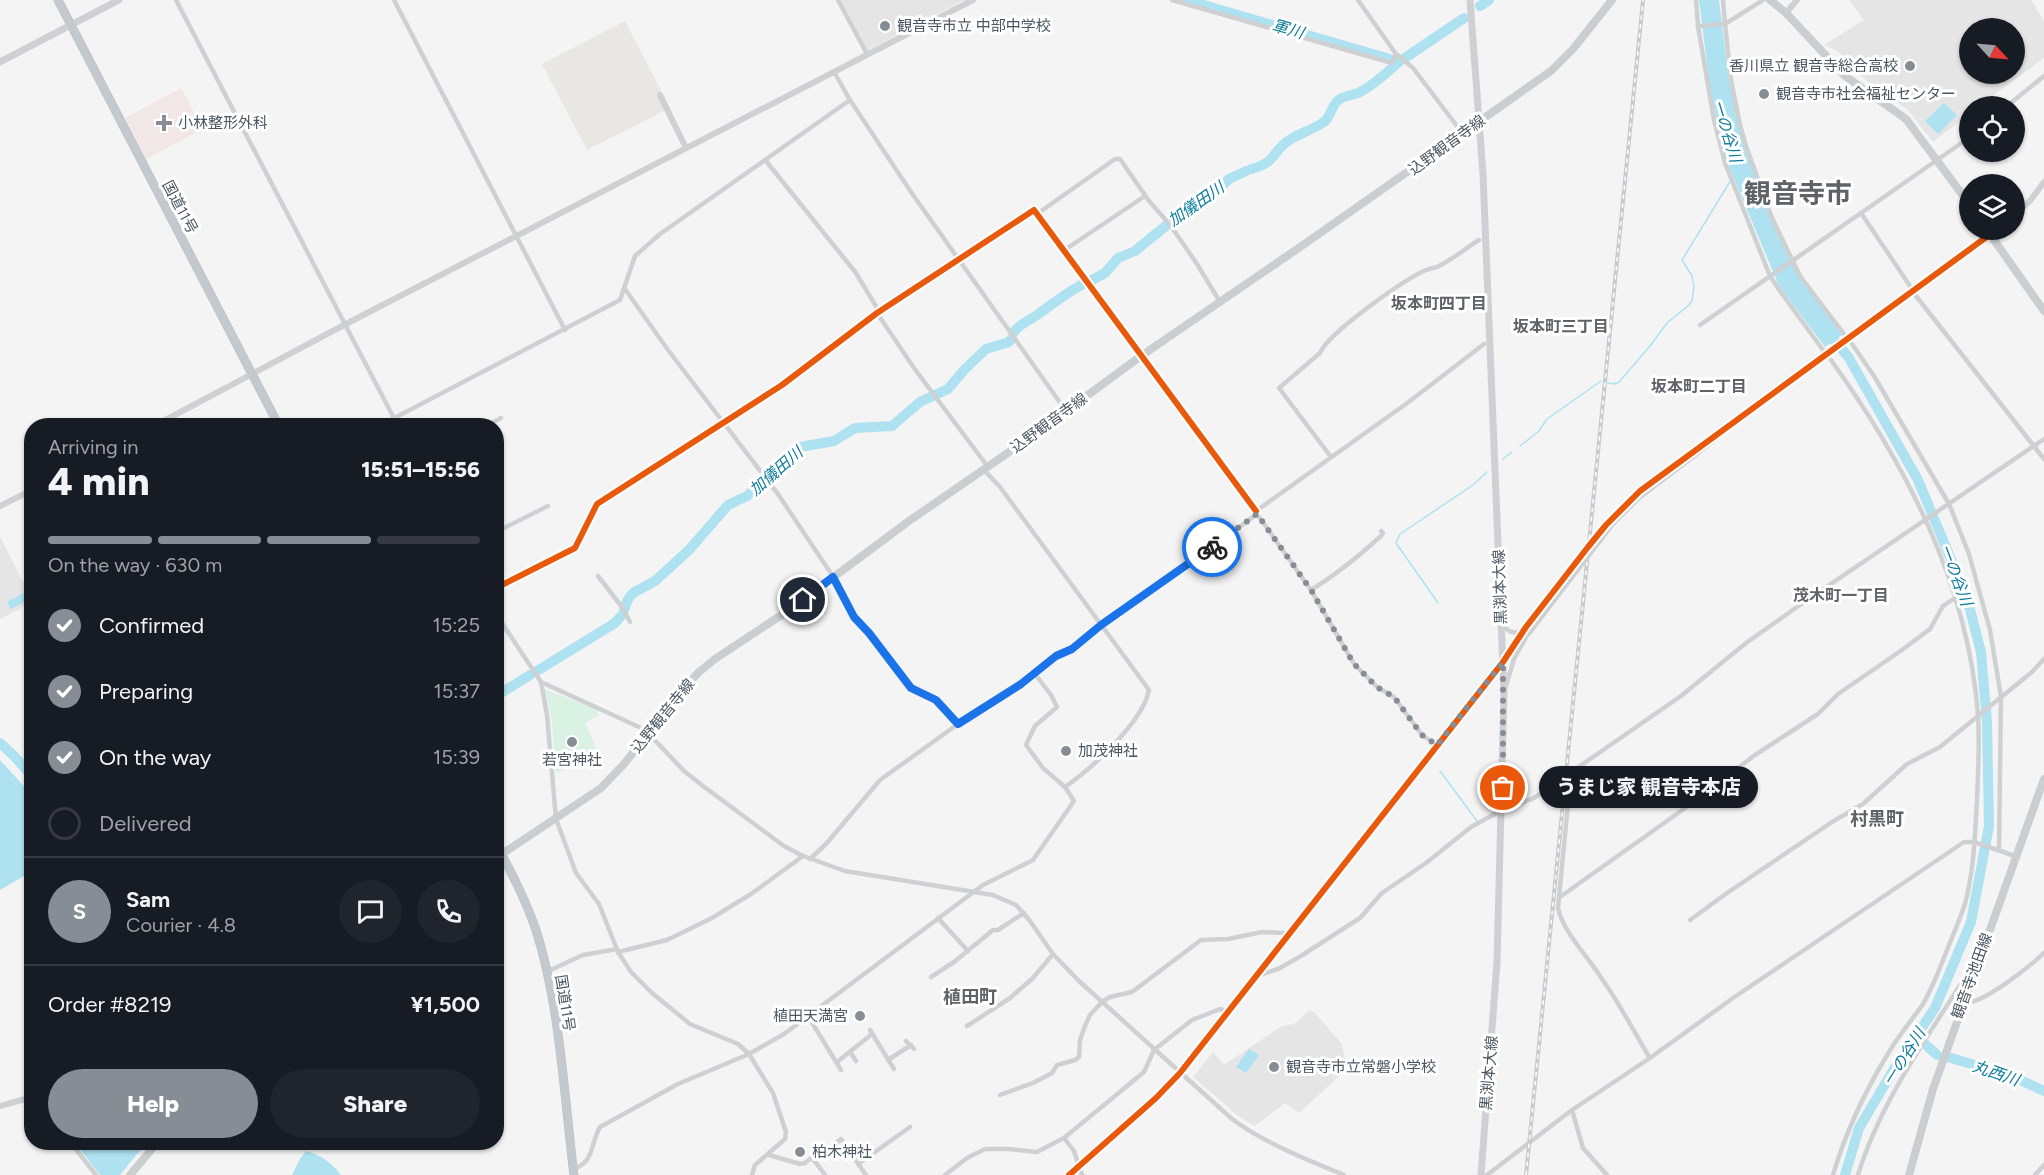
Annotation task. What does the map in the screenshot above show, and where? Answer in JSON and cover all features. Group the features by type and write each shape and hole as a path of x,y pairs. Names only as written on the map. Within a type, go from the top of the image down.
{"highway":[{"name":"国道11号","path":"58,0 275,418"},
{"name":"国道11号","path":"504,865 531,916 546,972 574,1172"}],"main road":[{"path":"0,62 119,0"},
{"name":"黒渕本大線","path":"1470,0 1483,174 1504,693 1496,973 1481,1175"},
{"name":"込野観音寺線","path":"504,853 589,797 611,778 699,672 792,608 909,520 986,468 1141,356 1551,71 1573,49 1612,0"},
{"path":"1770,0 1786,13 1845,76 1906,119 1959,190"},
{"path":"1997,240 2044,311"},
{"name":"観音寺池田線","path":"1909,1175 1933,1089 1962,1003 2044,781"},
{"path":"130,1175 151,1150"}],"street":[{"path":"176,0 394,418 620,300 635,256 660,234 850,100"},
{"path":"394,0 565,330"},
{"path":"838,0 867,54"},
{"path":"169,418 972,0"},
{"path":"1172,0 1392,63 1396,54"},
{"path":"1358,0 1396,54 1413,68 1463,134"},
{"path":"1696,0 1698,26 1714,120 1725,163 1770,276 1879,430 1926,519 1955,598 1971,663 1978,715 1978,780 1974,842 1971,875 1964,905 1923,1003 1890,1050 1861,1101 1833,1175"},
{"path":"1723,0 1731,80 1746,146 1772,218 1800,276 1874,376 1949,504 1968,554 1990,630 2001,697 1999,850"},
{"path":"1698,26 1725,24 1763,0"},
{"path":"1786,13 1797,0"},
{"path":"834,72 850,100 958,258 1066,411"},
{"path":"2019,96 2044,76"},
{"path":"660,95 686,148"},
{"path":"1700,325 1959,145"},
{"path":"1037,214 1117,158 1169,224 1220,302"},
{"path":"766,161 856,273 877,308 877,313 914,368 1146,685 1148,694 1136,716 1094,765 1065,787"},
{"path":"2025,205 2044,182"},
{"path":"1063,251 1145,196"},
{"path":"504,584 575,548 597,504 782,385 877,313 1034,210 1311,590 1354,664 1377,687 1394,697 1422,735 1437,745"},
{"path":"1861,213 1910,286"},
{"path":"1330,457 1279,388 1320,352 1323,345 1358,316 1414,276 1429,268 1437,267 1479,240"},
{"path":"1504,693 1514,659 1529,629 1588,547 1618,512 1656,478 1747,414 1979,240"},
{"path":"625,289 668,351 778,494 833,577 854,617 911,688 936,700 958,724"},
{"path":"1916,296 2044,459"},
{"path":"810,859 826,844 880,780 958,724 1035,674 1056,656 1072,649 1101,625 1330,457 1410,402 1484,344"},
{"path":"1257,976 1278,969 1341,931 1360,918 1382,893 1426,863 1472,827 1502,810 1534,798 1681,696 1746,643 2044,439"},
{"path":"1503,662 1600,539 1639,498 1691,455"},
{"path":"0,506 24,494"},
{"path":"504,528 548,506"},
{"path":"1311,590 1361,554 1381,536 1383,533 1381,531"},
{"path":"598,576 622,607 630,622"},
{"path":"1560,897 1695,801 1755,755 1818,714 1838,694 1930,628 1943,606 1955,598"},
{"path":"1502,621 1510,632 1516,633 1529,629"},
{"path":"504,626 541,682 547,715 556,819 576,873 599,904 617,950 631,972 690,1024 738,1044 749,1054 773,1093 786,1132 786,1139 755,1165 752,1175"},
{"path":"1069,1175 1156,1098 1180,1073 1437,745 1503,662 1525,639"},
{"path":"1503,641 1507,650 1512,648"},
{"path":"1690,920 1804,840 1863,804 1907,764 1940,747 2032,672 2044,659"},
{"path":"574,1172 588,1160 600,1127 678,1084 749,1054 784,1034 974,892 992,880 1033,860 1053,828 1074,801 1065,787 1043,768 1026,745 1035,726 1057,707 1035,674"},
{"path":"541,682 624,719 648,733 684,771 784,846 803,856 845,871 974,892 1002,898 1016,905 1053,954 1102,1002 1244,1128 1344,1175"},
{"path":"1571,772 1560,915 1578,945 1604,980 1650,1058"},
{"path":"1487,1175 1572,1110 1964,842 1974,842 2015,856"},
{"path":"546,972 583,955 667,940 712,918 751,894 803,856"},
{"path":"931,977 954,962 993,930 998,930 1024,913"},
{"path":"938,918 968,951"},
{"path":"1000,1095 1033,1083 1052,1073 1057,1065 1079,1057 1080,1040 1085,1026 1090,1015 1102,1002 1110,996 1132,992 1201,940 1228,939 1262,932 1284,933"},
{"path":"1962,1003 1971,1004 1996,990 2044,953"},
{"path":"967,1026 1010,998 1032,979 1053,954"},
{"path":"1858,1175 1868,1146 1884,1112 1966,976 1973,973"},
{"path":"945,1175 967,1158 985,1149 1037,1152 1064,1138 1144,1072 1154,1050 1191,1020 1220,1009 1228,1012"},
{"path":"808,1017 841,1070"},
{"path":"837,1062 871,1032 894,1069"},
{"path":"888,1060 910,1045"},
{"path":"850,1052 856,1061"},
{"path":"0,1106 24,1099"},
{"path":"1572,1110 1583,1148 1607,1175"},
{"path":"858,1164 910,1127"},
{"path":"1064,1138 1074,1151 1082,1175"},
{"path":"769,1155 800,1164 805,1163 811,1158 814,1160 841,1139 866,1175"},
{"path":"76,1150 96,1175"},
{"path":"814,1160 825,1175"},
{"path":"2035,1175 2044,1165"}],"shaded area":[{"name":"観音寺市立 中部中学校","path":"840,0 964,0 867,51"},
{"name":"香川県立 観音寺総合高校","path":"1849,0 2031,0 2044,21 2044,58 2025,72 2025,18 1959,18 1959,84 2009,84 1993,96 1959,96 1959,122 1933,142 1907,109 1873,87 1837,51 1824,45 1864,20"},
{"path":"625,21 670,108 587,150 542,64"},
{"name":"小林整形外科","path":"181,88 203,129 146,159 125,118"},
{"path":"0,537 24,584 24,607 0,619"},
{"name":"観音寺市立常磐小学校","path":"1309,1011 1314,1012 1342,1044 1347,1069 1299,1113 1285,1103 1255,1126 1238,1116 1193,1077 1213,1052 1224,1065 1282,1026 1294,1024"}],"green space":[{"path":"544,689 596,709 599,715 585,723 596,748 556,774 551,714"}],"water":[{"path":"1699,0 1719,0 1729,80 1743,142 1766,208 1788,255 1842,335 1825,347 1779,286 1724,155 1710,88"},
{"path":"1944,103 1957,115 1938,134 1925,121"},
{"path":"24,593 24,602 11,609 7,602"},
{"path":"0,760 24,786 24,876 0,890"},
{"path":"1249,1049 1259,1055 1246,1073 1236,1067"},
{"path":"80,1150 140,1150 120,1175 100,1175"},
{"path":"306,1151 326,1160 341,1175 292,1175"}],"waterway":[{"name":"軍川","path":"1186,0 1390,59"},
{"name":"加儀田川","path":"1480,6 1489,0"},
{"name":"加儀田川","path":"1405,58 1464,18"},
{"name":"加儀田川","path":"1251,169 1266,163 1291,139 1324,122 1337,101 1369,87 1399,62"},
{"name":"加儀田川","path":"1090,281 1105,273 1118,258 1135,251 1189,207 1213,195 1229,179 1246,171"},
{"path":"1608,383 1619,382 1667,323 1692,301 1694,286 1692,276 1682,260 1731,180"},
{"name":"加儀田川","path":"1014,332 1085,283"},
{"name":"一の谷川","path":"1827,331 1849,358 1918,480 1967,598 1981,652 1987,722 1989,826 1971,922 1935,1008 1894,1069 1859,1128 1845,1175"},
{"name":"加儀田川","path":"624,610 633,593 655,581 689,550 728,505 747,496 775,471 789,464 800,447 834,441 855,428 892,426 920,402 948,389 986,349 1009,342 1012,338"},
{"path":"1520,446 1538,432 1547,419 1601,381"},
{"path":"1503,459 1512,452"},
{"path":"1438,603 1396,543 1400,534 1473,485 1487,472"},
{"name":"加儀田川","path":"537,671 615,623 621,616"},
{"name":"加儀田川","path":"504,691 530,675"},
{"name":"加儀田川","path":"0,743 24,767"},
{"path":"1440,771 1477,821"},
{"name":"丸西川","path":"1925,1044 1937,1055"},
{"name":"丸西川","path":"1948,1057 2014,1077 2044,1091"}],"railway":[{"path":"1526,1175 1643,0"}],"cycle path":[{"path":"504,584 575,548 597,504 782,385 877,313 1034,210 1256,511"},
{"path":"1069,1175 1156,1098 1180,1073 1503,662 1526,627 1606,525 1640,491 1982,240"}],"way so far":[{"path":"1212,547 1257,514 1311,590 1354,664 1377,687 1394,697 1422,735 1437,745 1503,662 1503,788"}],"place":[{"name":"観音寺市立 中部中学校","path":"885,26"},
{"name":"香川県立 観音寺総合高校","path":"1910,66"},
{"name":"観音寺市社会福祉センター","path":"1764,94"},
{"name":"小林整形外科","path":"164,123"},
{"name":"若宮神社","path":"572,742"},
{"name":"加茂神社","path":"1066,751"},
{"name":"うまじ家 観音寺本店","path":"1503,788"},
{"name":"植田天満宮","path":"860,1016"},
{"name":"観音寺市立常磐小学校","path":"1274,1067"},
{"name":"柏木神社","path":"800,1152"}],"district":[{"name":"観音寺市","path":"1798,193"},
{"name":"坂本町四丁目","path":"1439,303"},
{"name":"坂本町三丁目","path":"1561,326"},
{"name":"坂本町二丁目","path":"1699,386"},
{"name":"茂木町一丁目","path":"1841,595"},
{"name":"村黒町","path":"1877,819"},
{"name":"植田町","path":"970,997"}],"route":[{"path":"803,600 833,577 842,590 854,617 865,627 911,688 915,692 936,700 958,724 1021,684 1056,656 1072,649 1101,625 1212,547"}]}
